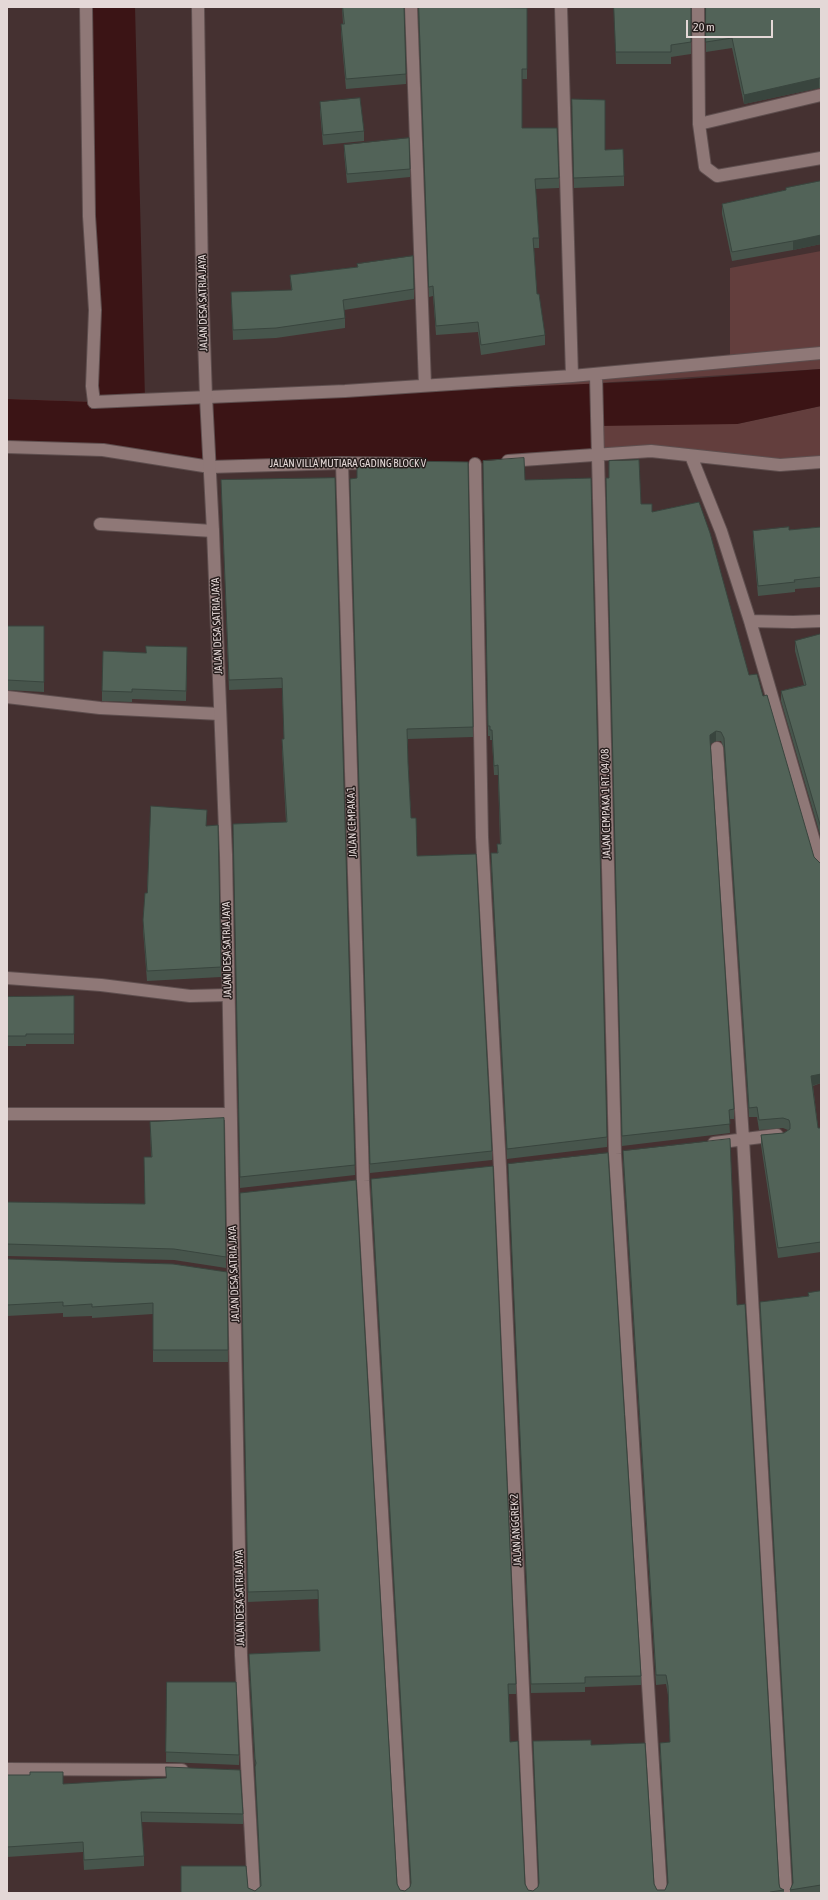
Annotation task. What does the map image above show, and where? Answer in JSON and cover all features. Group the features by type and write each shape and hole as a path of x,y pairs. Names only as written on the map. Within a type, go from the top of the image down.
{"street":[{"path":"86,7 88,216 95,310 92,386 94,402 206,399 425,386 572,376 821,353"},
{"name":"JALAN DESA SATRIA JAYA","path":"198,7 202,279 226,855 241,1655 249,1773 254,1893"},
{"path":"411,7 425,386"},
{"path":"561,7 572,376"},
{"path":"698,7 699,124 706,167 717,176 821,158"},
{"path":"699,124 821,94"},
{"name":"JALAN CEMPAKA 1 RT. 04/08","path":"596,374 615,1154 661,1893"},
{"name":"JALAN VILLA MUTIARA GADING BLOCK V","path":"7,447 103,450 210,466 342,463 428,464"},
{"path":"459,464 651,451 780,465 821,462"},
{"path":"691,456 722,531 750,621 821,865"},
{"name":"JALAN CEMPAKA 1","path":"342,463 363,1182 404,1893"},
{"name":"JALAN ANGGREK 2","path":"475,464 482,837 500,1168 532,1893"},
{"path":"100,524 213,531"},
{"path":"750,621 821,621"},
{"path":"7,697 100,708 220,714"},
{"path":"717,748 743,1139 786,1893"},
{"path":"7,978 100,985 190,996 228,995"},
{"path":"7,1114 230,1114"},
{"path":"705,1144 783,1134"},
{"path":"600,1155 630,1152"},
{"path":"484,1169 515,1166"},
{"path":"347,1183 378,1180"},
{"path":"232,1196 246,1194"},
{"path":"219,1275 234,1277"},
{"path":"7,1769 198,1770"},
{"path":"234,1772 249,1773"}],"shaded area":[{"path":"86,7 135,7 145,400 206,401 673,380 821,369 821,406 737,424 598,426 597,454 475,464 342,463 210,467 103,450 7,447 7,399 94,402"},
{"path":"821,251 821,369 597,383 737,424 821,406 821,462 691,456 597,454 475,464 342,463 103,450 7,447 7,399 94,402 730,362 730,268"}],"building":[{"path":"343,7 404,7 406,74 346,79 341,24 344,24"},
{"path":"419,7 527,8 527,69 522,69 522,128 557,128 559,178 535,179 539,238 533,238 537,294 539,294 545,335 481,345 478,322 436,326 433,286 429,287"},
{"path":"614,7 691,7 691,42 671,45 671,52 616,52"},
{"path":"706,7 821,7 821,78 744,95 732,38 706,42"},
{"path":"360,98 364,131 323,135 320,102"},
{"path":"572,99 605,100 605,150 623,149 624,176 574,178"},
{"path":"409,138 410,169 347,174 344,145"},
{"path":"821,181 821,235 732,252 722,204"},
{"path":"413,256 414,289 343,300 345,318 276,328 233,330 231,292 292,290 290,275 358,267 357,264"},
{"path":"524,458 525,480 591,478 607,1137 507,1149 491,853 498,853 497,844 501,844 498,765 494,766 492,730 490,730 490,726 488,726 483,461"},
{"path":"639,460 641,504 652,504 652,512 699,502 710,533 749,675 757,674 763,696 767,695 814,857 820,863 821,862 821,1074 811,1076 818,1128 821,1128 821,1242 778,1248 761,1135 784,1133 790,1129 790,1124 789,1120 783,1118 759,1120 757,1107 749,1108 724,738 721,732 716,731 710,735 710,739 734,1109 729,1110 730,1124 622,1136 606,478 609,478 609,461"},
{"path":"403,461 468,462 473,727 407,729 408,763 411,818 416,818 417,856 476,854 492,1151 370,1164 350,479 357,478 357,466 403,465"},
{"path":"335,478 355,1165 240,1177 233,824 287,822 282,739 284,739 282,678 229,680 221,480"},
{"path":"789,527 789,530 821,527 821,577 794,580 795,582 758,586 753,531"},
{"path":"7,626 44,626 44,682 7,680"},
{"path":"821,634 821,828 781,691 806,685 795,641"},
{"path":"146,646 187,647 186,691 132,689 132,692 102,691 103,651 146,653"},
{"path":"151,806 207,810 206,826 218,825 221,967 147,971 143,920 145,893 147,893"},
{"path":"74,996 74,1034 26,1034 26,1036 7,1036 7,997"},
{"path":"224,1118 226,1257 174,1249 7,1244 7,1202 145,1204 144,1157 152,1157 150,1122"},
{"path":"730,1139 737,1305 745,1304 779,1884 780,1888 784,1890 770,1893 181,1893 181,1866 246,1866 248,1888 255,1891 261,1886 256,1763 249,1654 320,1651 318,1590 248,1592 240,1193 356,1180 397,1884 400,1890 405,1891 410,1887 411,1883 371,1179 493,1166 516,1684 508,1684 510,1742 518,1741 525,1884 528,1890 533,1891 538,1887 539,1883 533,1741 591,1740 591,1745 645,1743 654,1884 657,1890 665,1890 668,1883 660,1743 670,1742 668,1686 666,1675 656,1675 623,1151"},
{"path":"608,1153 641,1676 585,1677 585,1683 531,1684 508,1164"},
{"path":"7,1259 173,1264 227,1272 228,1350 153,1350 153,1303 92,1307 92,1304 63,1306 63,1302 7,1305"},
{"path":"821,1291 821,1885 790,1890 793,1883 760,1302 809,1296 808,1293"},
{"path":"167,1682 236,1682 239,1755 166,1752"},
{"path":"166,1767 240,1770 243,1814 141,1812 144,1856 84,1860 83,1842 7,1847 7,1775 30,1775 30,1772 63,1772 63,1784 166,1778"}]}
